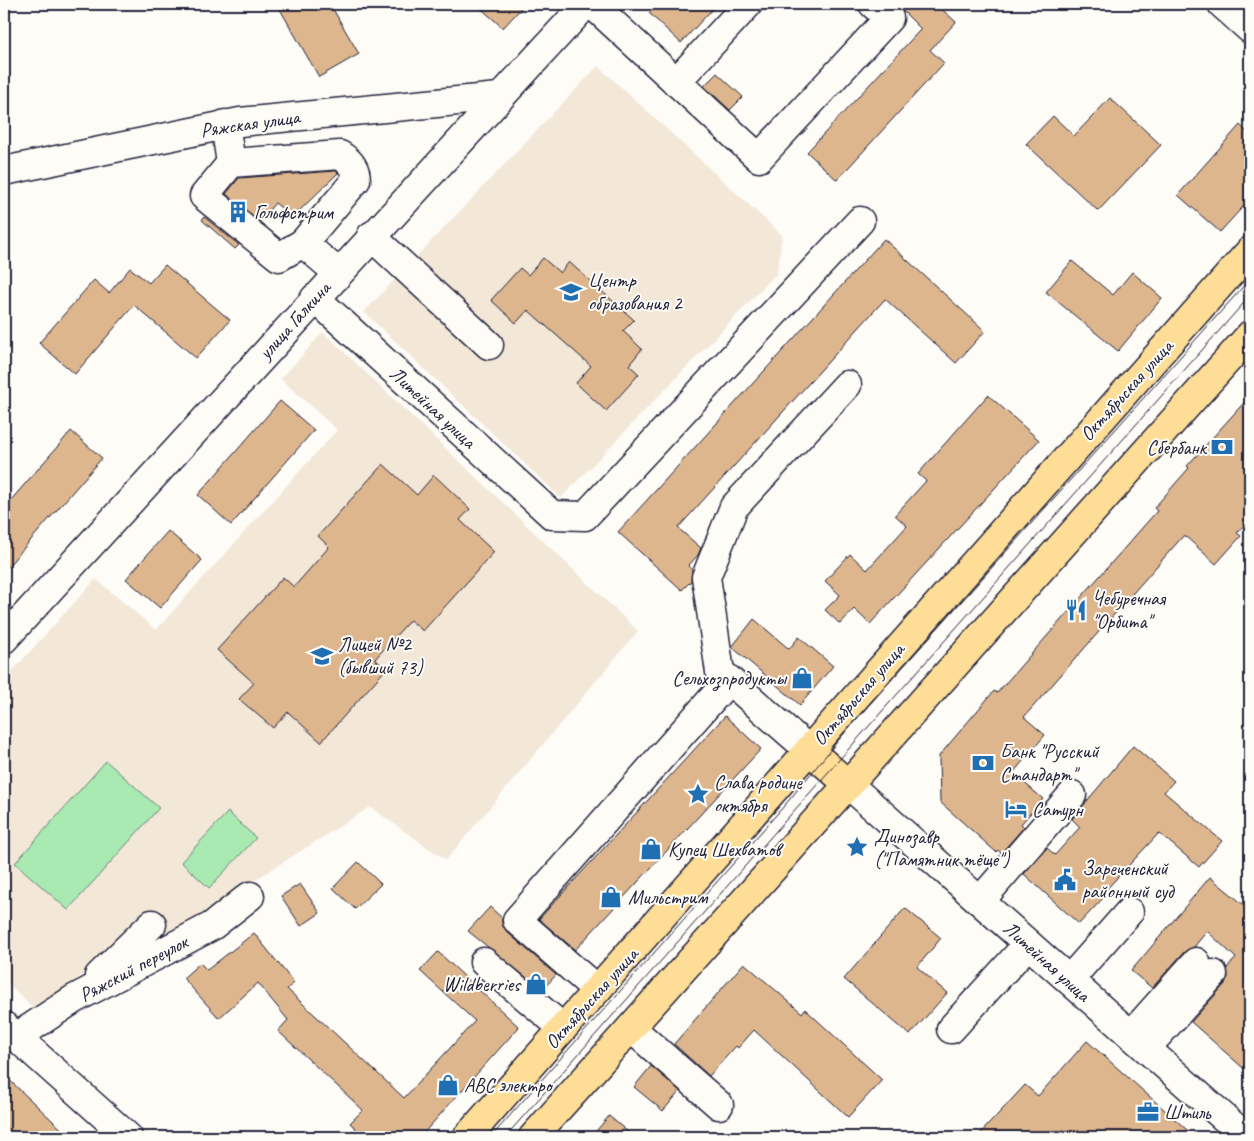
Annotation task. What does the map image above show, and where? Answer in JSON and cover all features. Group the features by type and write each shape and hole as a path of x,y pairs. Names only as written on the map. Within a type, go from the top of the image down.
{"main road":[{"name":"Октябрьская улица","path":"467,1137 1248,256"},
{"path":"533,1137 1250,336"},
{"path":"810,750 849,785"}],"street":[{"name":"улица Галкина","path":"4,639 337,272 586,4"},
{"path":"592,4 759,158 889,18 873,4"},
{"path":"676,82 748,4"},
{"path":"1222,4 1250,29"},
{"name":"Ряжская улица","path":"4,171 224,124 499,97"},
{"path":"224,124 231,163"},
{"path":"340,155 351,163 356,174 356,180 303,243 279,257 204,196 231,163 340,155"},
{"name":"Литейная улица","path":"315,298 552,516 585,516 860,221"},
{"path":"371,236 489,345"},
{"path":"303,243 337,272"},
{"path":"810,750 724,676 706,577 734,507 847,385"},
{"path":"597,990 517,920 724,676"},
{"name":"Литейная улица","path":"849,785 1246,1137"},
{"path":"980,901 1072,795"},
{"name":"Ряжский переулок","path":"10,1032 212,926 250,896"},
{"path":"1069,980 1129,912"},
{"path":"74,999 152,924"},
{"path":"951,1029 1028,944"},
{"path":"484,962 563,1028"},
{"path":"1138,1042 1204,968"},
{"path":"631,1028 719,1105"},
{"path":"10,1032 128,1137"}],"shaded area":[{"name":"Центр образования 2","path":"598,66 782,235 777,273 561,498 364,312"},
{"name":"Лицей №2 (бывший 73)","path":"323,332 638,631 446,860 370,807 113,970 97,964 36,1010 4,980 4,680 96,579 156,630 337,430 281,379"}],"green space":[{"path":"106,761 159,808 68,910 15,863"},
{"path":"228,812 256,838 209,888 181,862"}],"building":[{"path":"277,4 330,4 359,54 319,77"},
{"path":"476,4 525,4 503,28"},
{"path":"658,4 717,4 681,43 649,13"},
{"path":"896,4 936,4 956,22 930,50 944,63 837,180 807,152 921,29"},
{"path":"717,73 743,97 730,110 704,86"},
{"path":"1110,98 1161,145 1098,211 1026,144 1053,116 1074,136"},
{"path":"1240,125 1250,135 1250,199 1220,232 1178,195"},
{"path":"336,171 338,173 293,217 275,203 260,221 226,194 239,178"},
{"path":"204,217 239,245 235,249 202,220"},
{"path":"884,239 985,331 956,363 885,299 678,528 701,548 698,555 688,566 692,569 691,581 682,590 618,532"},
{"path":"543,258 560,273 569,262 634,320 623,331 642,349 629,365 639,374 606,411 576,383 591,366 528,310 516,323 491,300 520,268 528,275"},
{"path":"1072,261 1113,295 1132,272 1162,298 1118,351 1046,292"},
{"path":"165,265 230,320 196,358 134,305 75,374 39,343 94,280 109,293 130,268 149,283"},
{"path":"988,395 1039,440 870,624 854,609 840,624 825,610 840,595 825,581 850,554 867,570 907,526 895,515 926,481 918,474"},
{"path":"1250,396 1250,518 1237,533 1241,536 1216,564 1184,535 1024,717 1045,735 1013,773 1043,799 1021,824 1024,827 1001,853 998,850 996,852 940,802 939,756 994,691 997,693 1157,511 1154,508 1189,468 1187,466"},
{"path":"280,401 314,430 231,525 198,495"},
{"path":"71,431 102,458 4,571 4,508"},
{"path":"383,464 417,495 434,475 470,509 460,520 494,552 423,631 410,620 375,659 386,669 321,742 288,712 273,728 239,699 254,683 217,650 283,577 294,587 329,547 318,536"},
{"path":"168,531 202,560 160,608 126,579"},
{"path":"754,619 789,649 799,637 833,666 800,705 732,647"},
{"path":"725,716 761,749 575,950 539,919"},
{"path":"1133,746 1174,781 1164,792 1222,841 1199,867 1159,833 1102,894 1105,896 1079,924 1024,874 1047,848 1055,855 1080,827 1072,819"},
{"path":"358,862 381,884 355,909 333,888"},
{"path":"1210,877 1250,910 1250,1074 1191,1022 1225,984 1228,977 1227,968 1236,958 1207,931 1194,947 1184,952 1152,988 1131,971"},
{"path":"300,884 320,913 301,926 281,896"},
{"path":"490,907 502,918 502,925 507,932 556,975 542,990 468,931"},
{"path":"905,908 941,938 917,967 947,993 910,1035 844,979"},
{"path":"254,933 294,983 287,989 404,1098 475,1021 420,971 438,952 519,1027 420,1137 365,1137 350,1123 363,1110 278,1031 288,1020 258,983 219,1018 183,978 200,963 207,970"},
{"path":"744,963 802,1013 805,1009 882,1080 848,1117 754,1030 738,1048 736,1046 709,1076 674,1044"},
{"path":"1087,1041 1195,1137 977,1137 1025,1085 1038,1096"},
{"path":"651,1066 680,1091 663,1111 634,1087"},
{"path":"4,1075 70,1137 4,1137"},
{"path":"609,1116 634,1137 591,1137"}],"tram line":[{"path":"491,1137 785,805 851,725 1250,279"},
{"path":"505,1137 1250,296"}],"place":[{"name":"Гольфстрим","path":"238,212"},
{"name":"Центр образования 2","path":"571,292"},
{"name":"Сбербанк","path":"1222,447"},
{"name":"Чебуречная \"Орбита\"","path":"1076,610"},
{"name":"Лицей №2 (бывший 73)","path":"322,656"},
{"name":"Сельхозпродукты","path":"802,678"},
{"name":"Банк \"Русский Стандарт\"","path":"983,763"},
{"name":"Слава родине октября","path":"698,794"},
{"name":"Сатурн","path":"1016,809"},
{"name":"Динозавр (\"Памятник тёще\")","path":"857,847"},
{"name":"Купец Шехватов","path":"651,849"},
{"name":"Зареченский районный суд","path":"1065,880"},
{"name":"Мильстрим","path":"611,897"},
{"name":"Wildberries","path":"536,984"},
{"name":"АВС электро","path":"448,1085"},
{"name":"Штиль","path":"1148,1112"}]}
